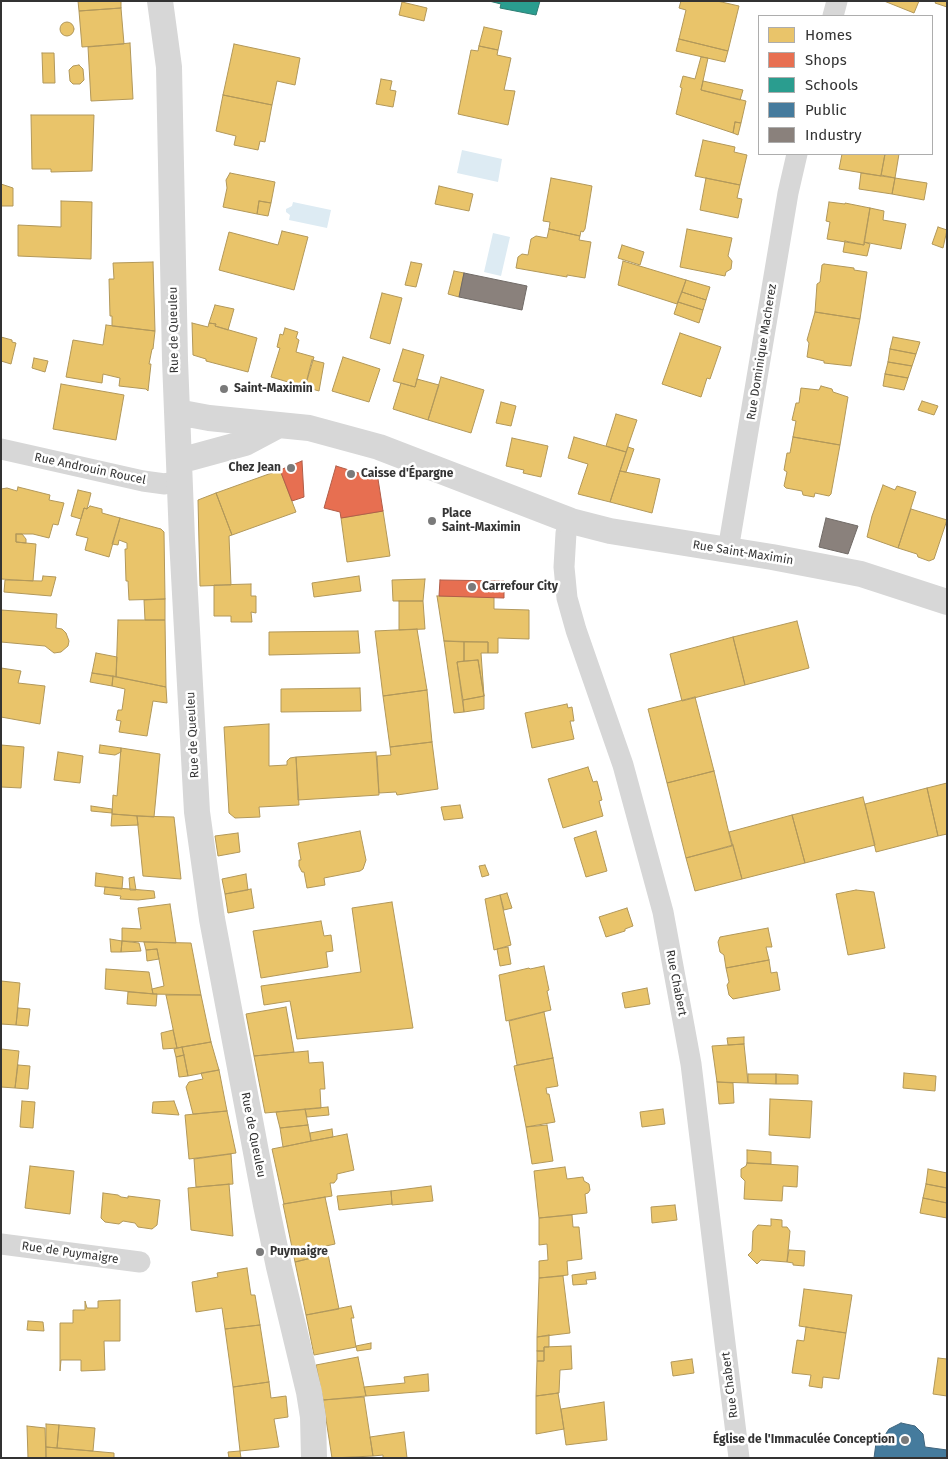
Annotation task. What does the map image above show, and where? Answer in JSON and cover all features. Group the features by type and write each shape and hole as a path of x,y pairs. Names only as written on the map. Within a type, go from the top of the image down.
{"street":[{"name":"Rue de Queuleu","path":"160,1 169,67 179,471 197,812 214,928 266,1205 279,1267 310,1392 314,1458"},
{"path":"833,15 837,1"},
{"name":"Rue Dominique Macherez","path":"728,550 788,192 797,155"},
{"path":"177,412 209,418 277,426"},
{"path":"179,471 245,443 277,426"},
{"name":"Rue Saint-Maximin","path":"277,426 310,428 378,448 570,521 610,531 772,557 861,574 947,602"},
{"name":"Rue Androuin Roucel","path":"1,449 143,481 165,484 179,471"},
{"name":"Rue Chabert","path":"570,521 566,534 564,566 568,598 576,630 624,765 663,912 691,1064 739,1458"},
{"name":"Rue de Puymaigre","path":"1,1244 140,1262"}],"shaded area":[{"path":"462,150 502,159 498,182 457,173"},
{"path":"293,202 331,210 327,228 289,220 290,215 286,212 286,209 292,206"},
{"path":"493,233 510,237 501,276 484,272"}],"building: Homes":[{"path":"78,1 121,1 121,8 79,11"},
{"path":"681,1 717,1 739,6 728,51 679,39 686,10 679,8"},
{"path":"884,1 919,1 914,13"},
{"path":"936,1 947,1 947,7 935,3"},
{"path":"402,2 427,8 424,21 399,15"},
{"path":"121,8 124,44 82,47 79,11"},
{"path":"64,22 70,22 74,29 70,36 64,36 60,32 60,26"},
{"path":"484,27 502,31 498,50 479,46"},
{"path":"679,39 728,51 725,62 676,51"},
{"path":"130,43 133,99 91,101 88,47"},
{"path":"234,44 300,58 295,85 277,81 272,105 223,95"},
{"path":"479,46 498,50 497,55 511,58 504,90 515,91 508,125 458,114 471,50 478,51"},
{"path":"42,53 54,53 55,83 43,83"},
{"path":"701,57 708,58 701,90 746,101 741,123 735,122 733,133 676,114 683,76 695,79"},
{"path":"79,65 83,69 84,80 80,84 73,84 70,81 69,70 73,66"},
{"path":"381,79 392,81 390,90 396,91 393,107 376,104"},
{"path":"703,81 743,90 740,100 701,90"},
{"path":"223,95 272,105 265,142 260,141 258,150 234,145 236,136 216,131"},
{"path":"31,115 94,115 92,171 51,172 51,169 32,169"},
{"path":"735,122 741,123 738,135 733,133"},
{"path":"703,140 735,147 734,152 747,155 740,185 695,176"},
{"path":"842,155 885,155 881,176 839,169"},
{"path":"885,155 899,155 895,178 881,175"},
{"path":"230,173 275,182 271,203 259,201 257,214 223,207 227,188 226,180"},
{"path":"861,173 895,178 892,194 859,189"},
{"path":"551,178 592,186 585,229 583,232 581,231 580,236 549,229 550,222 543,221"},
{"path":"706,178 740,185 737,198 742,199 738,218 700,210"},
{"path":"895,178 927,183 924,200 892,194"},
{"path":"1,184 13,188 13,206 1,206"},
{"path":"439,186 473,194 469,211 435,204"},
{"path":"61,201 92,202 91,259 18,256 18,225 61,227"},
{"path":"259,201 271,203 268,216 257,214"},
{"path":"829,202 870,208 864,245 827,239 830,222 826,221"},
{"path":"870,208 884,211 883,220 906,224 901,249 864,242"},
{"path":"938,227 947,230 943,248 932,244"},
{"path":"549,229 580,236 579,240 591,242 585,278 567,275 567,277 516,268 518,257 522,254 528,255 531,239 536,236 547,238"},
{"path":"687,229 732,238 728,256 732,261 731,269 726,272 725,276 680,267"},
{"path":"282,231 308,237 294,290 219,270 229,232 278,245"},
{"path":"845,241 864,245 864,242 870,244 867,256 843,252"},
{"path":"622,245 644,252 640,265 618,258"},
{"path":"623,261 686,280 677,304 618,285"},
{"path":"153,262 155,331 112,326 109,279 114,279 113,263"},
{"path":"411,262 422,264 416,287 405,285"},
{"path":"822,265 854,268 854,270 867,272 860,319 815,312 817,284 820,282"},
{"path":"454,271 464,273 459,297 448,294"},
{"path":"686,280 710,287 706,300 682,292"},
{"path":"682,292 706,300 703,310 678,302"},
{"path":"382,293 402,298 390,344 370,338"},
{"path":"678,302 703,310 699,323 674,314"},
{"path":"215,305 234,309 228,330 209,323"},
{"path":"815,312 860,319 851,366 824,363 824,361 807,357 809,343 807,340"},
{"path":"192,323 208,327 209,323 216,324 215,326 257,338 248,372 206,361 206,359 193,355"},
{"path":"106,325 155,331 149,364 151,364 148,391 146,389 119,386 120,378 103,374 102,383 66,377 73,340 103,345"},
{"path":"285,328 298,332 296,338 299,340 296,352 314,357 305,387 271,377 280,348 277,347 280,334 283,335"},
{"path":"680,333 721,347 710,379 707,378 701,397 662,384"},
{"path":"1,337 16,343 11,364 1,361"},
{"path":"893,337 920,342 916,354 890,349"},
{"path":"403,349 424,355 415,387 393,381"},
{"path":"890,349 916,354 912,366 888,362"},
{"path":"343,357 380,369 369,402 332,391"},
{"path":"34,358 48,361 45,372 32,368"},
{"path":"312,360 324,363 319,391 305,387"},
{"path":"888,362 912,366 908,378 885,374"},
{"path":"885,374 908,378 904,390 883,386"},
{"path":"441,377 484,390 471,433 428,420"},
{"path":"417,379 439,385 428,420 393,409 401,383 415,387"},
{"path":"61,384 124,395 116,440 53,429"},
{"path":"821,386 848,397 840,445 793,437 796,421 792,420 796,403 799,403 801,388 819,390"},
{"path":"922,401 938,406 934,415 918,410"},
{"path":"501,402 516,406 511,426 496,423"},
{"path":"616,414 637,420 626,452 606,446"},
{"path":"574,437 626,452 610,502 578,494 588,464 568,458"},
{"path":"793,437 840,445 831,494 829,496 815,493 814,497 803,495 802,491 784,486 787,472 784,470 787,453 790,453"},
{"path":"512,438 548,446 541,477 523,473 524,470 506,466"},
{"path":"628,447 634,449 626,472 620,471"},
{"path":"280,470 296,512 232,535 216,493"},
{"path":"620,471 660,479 652,513 610,502"},
{"path":"883,485 895,490 897,486 916,492 898,548 867,537"},
{"path":"18,487 50,495 49,500 64,503 58,525 53,524 49,538 33,534 16,534 16,542 36,544 33,581 1,579 1,489 7,488 17,491"},
{"path":"78,490 91,493 87,509 84,508 81,519 71,516"},
{"path":"216,493 232,535 229,536 231,585 200,586 198,500"},
{"path":"90,506 102,509 102,513 120,518 109,557 85,550 88,538 76,535 84,508 87,509"},
{"path":"911,509 947,520 934,559 929,561 918,557 917,554 898,548"},
{"path":"383,511 390,556 347,562 341,518"},
{"path":"120,518 161,529 164,532 165,599 129,600 128,581 126,581 125,549 127,549 127,543 119,540 118,545 112,544"},
{"path":"16,534 22,534 26,539 26,543 16,542"},
{"path":"43,576 56,577 51,596 4,592 5,580 42,581"},
{"path":"359,576 361,591 314,597 312,583"},
{"path":"425,579 423,601 393,601 392,580"},
{"path":"251,584 251,596 256,596 256,613 251,612 252,622 231,622 231,616 214,616 214,585"},
{"path":"437,596 494,597 494,609 529,610 529,639 498,638 498,653 488,653 488,642 444,641"},
{"path":"165,599 165,620 145,620 144,600"},
{"path":"399,601 423,601 425,629 399,630"},
{"path":"1,610 57,614 56,628 62,629 66,633 69,641 68,646 61,652 54,653 45,646 1,642"},
{"path":"118,620 165,620 166,687 116,677"},
{"path":"797,621 809,668 745,685 733,637"},
{"path":"417,629 427,690 383,696 375,631"},
{"path":"358,631 360,653 269,655 269,632"},
{"path":"733,637 745,685 682,701 670,654"},
{"path":"444,641 464,642 464,661 457,662 464,712 454,713"},
{"path":"464,642 488,642 488,653 481,653 484,696 478,660 464,661"},
{"path":"96,653 117,657 116,677 92,673"},
{"path":"478,660 484,696 463,700 457,662"},
{"path":"1,668 21,671 18,683 45,686 40,724 1,717"},
{"path":"92,673 113,676 112,686 90,682"},
{"path":"113,676 166,687 167,703 153,701 147,736 119,732 121,721 116,720 118,710 122,710 125,689 112,686"},
{"path":"360,688 361,711 281,712 281,689"},
{"path":"427,690 432,742 390,747 383,696"},
{"path":"484,696 484,709 464,712 463,700"},
{"path":"695,697 714,771 667,783 648,709"},
{"path":"567,704 568,708 572,707 574,721 570,721 574,739 532,748 525,713"},
{"path":"269,724 269,766 287,765 287,761 290,758 296,757 299,805 259,807 260,817 235,818 229,813 224,727"},
{"path":"432,742 438,789 397,795 396,792 379,793 377,756 391,755 390,747"},
{"path":"1,745 24,747 21,788 1,787"},
{"path":"100,745 121,748 121,752 115,755 99,753"},
{"path":"121,748 160,754 154,817 112,814 113,795 117,796"},
{"path":"58,752 83,756 80,783 54,780"},
{"path":"376,752 379,795 298,800 296,757"},
{"path":"588,767 593,782 597,781 602,800 599,801 603,816 563,828 548,779"},
{"path":"714,771 732,846 686,858 667,783"},
{"path":"947,783 947,834 938,836 927,788"},
{"path":"927,788 938,836 876,852 865,804"},
{"path":"863,797 875,845 805,863 792,815"},
{"path":"460,805 463,818 444,820 441,807"},
{"path":"91,806 112,809 112,813 91,811"},
{"path":"112,814 137,816 138,825 111,826"},
{"path":"792,815 805,863 742,879 729,832"},
{"path":"137,816 174,817 181,879 143,876"},
{"path":"360,831 366,860 363,869 324,878 325,885 307,888 304,872 302,872 299,866 299,860 301,860 298,843"},
{"path":"596,831 607,871 586,877 574,838"},
{"path":"238,833 240,852 218,856 215,836"},
{"path":"733,845 742,879 695,891 686,858"},
{"path":"485,865 489,875 482,877 479,866"},
{"path":"96,873 123,877 122,889 95,886"},
{"path":"246,874 248,890 225,894 222,879"},
{"path":"134,877 136,890 130,890 129,878"},
{"path":"105,887 154,891 155,898 138,900 120,899 121,896 104,894"},
{"path":"251,889 254,908 228,913 225,894"},
{"path":"856,890 874,892 885,948 848,955 836,894"},
{"path":"507,893 512,908 504,910 500,895"},
{"path":"500,895 511,945 494,950 485,899"},
{"path":"392,902 413,1028 297,1039 290,1001 264,1005 261,986 361,972 352,908"},
{"path":"170,904 176,943 122,941 122,928 141,929 138,908"},
{"path":"627,908 633,926 625,929 625,931 606,937 599,917"},
{"path":"321,921 324,936 331,935 333,951 326,952 328,967 261,978 253,931"},
{"path":"768,928 772,947 766,947 769,960 726,968 724,955 720,952 718,942 720,937"},
{"path":"110,939 122,941 121,952 111,952"},
{"path":"122,941 139,943 141,951 121,952"},
{"path":"144,942 191,943 201,995 153,994 152,989 164,986 157,949 146,950"},
{"path":"508,947 511,964 500,966 497,949"},
{"path":"157,949 159,959 147,961 146,950"},
{"path":"769,960 771,973 777,972 780,990 733,999 729,995 726,968"},
{"path":"544,966 551,1010 506,1021 499,975"},
{"path":"106,969 149,972 153,994 105,989"},
{"path":"1,981 20,983 16,1025 1,1024"},
{"path":"647,988 650,1004 625,1008 622,993"},
{"path":"128,992 157,994 156,1006 127,1004"},
{"path":"166,995 201,995 211,1042 177,1048"},
{"path":"286,1007 294,1052 254,1056 246,1014"},
{"path":"18,1008 30,1009 28,1026 16,1025"},
{"path":"544,1012 553,1058 517,1065 509,1021"},
{"path":"173,1030 177,1048 163,1049 161,1033"},
{"path":"744,1037 744,1044 728,1045 727,1038"},
{"path":"211,1042 219,1070 188,1076 182,1047"},
{"path":"744,1044 748,1083 717,1082 712,1046"},
{"path":"182,1047 184,1055 176,1057 174,1049"},
{"path":"1,1049 19,1051 15,1088 1,1087"},
{"path":"308,1051 309,1063 323,1062 325,1089 320,1089 321,1108 265,1113 254,1056"},
{"path":"184,1055 188,1076 179,1077 176,1057"},
{"path":"553,1058 558,1086 546,1088 555,1122 526,1127 514,1066"},
{"path":"18,1065 30,1066 28,1089 15,1088"},
{"path":"219,1070 227,1111 193,1114 186,1087 189,1082 203,1079 201,1073"},
{"path":"904,1073 936,1076 935,1091 903,1088"},
{"path":"748,1074 776,1074 776,1084 748,1083"},
{"path":"776,1074 798,1075 798,1084 776,1084"},
{"path":"717,1082 733,1083 734,1103 719,1104"},
{"path":"770,1099 812,1101 810,1138 769,1135"},
{"path":"22,1101 35,1102 33,1128 20,1127"},
{"path":"174,1101 179,1115 152,1113 153,1102"},
{"path":"328,1107 329,1115 307,1117 305,1109"},
{"path":"305,1109 308,1125 280,1128 276,1112"},
{"path":"663,1109 665,1124 642,1127 640,1112"},
{"path":"227,1111 236,1153 189,1159 185,1115"},
{"path":"308,1125 311,1141 283,1147 280,1128"},
{"path":"547,1125 553,1161 532,1164 526,1127"},
{"path":"332,1129 333,1137 311,1141 310,1133"},
{"path":"347,1134 354,1170 337,1174 337,1179 334,1183 330,1183 332,1196 284,1204 272,1149"},
{"path":"747,1150 771,1152 771,1164 747,1163"},
{"path":"231,1154 233,1184 196,1187 194,1159"},
{"path":"747,1163 798,1166 797,1187 783,1186 782,1201 744,1199 745,1181 741,1177 741,1169"},
{"path":"30,1166 74,1171 70,1214 25,1208"},
{"path":"565,1167 567,1179 583,1177 584,1181 589,1184 590,1190 585,1194 587,1213 539,1218 534,1171"},
{"path":"928,1169 947,1173 947,1188 926,1184"},
{"path":"229,1184 233,1236 191,1230 188,1188"},
{"path":"926,1184 947,1188 947,1203 923,1198"},
{"path":"431,1186 433,1201 392,1205 391,1191"},
{"path":"391,1191 392,1204 339,1210 337,1196"},
{"path":"103,1193 128,1198 128,1196 160,1200 157,1225 152,1229 138,1227 135,1223 123,1221 119,1224 105,1222 101,1218"},
{"path":"325,1197 335,1244 326,1246 328,1254 295,1262 283,1204"},
{"path":"923,1198 947,1203 947,1218 920,1213"},
{"path":"675,1205 677,1220 652,1223 651,1207"},
{"path":"572,1215 573,1227 579,1227 582,1259 567,1261 568,1275 539,1278 539,1261 548,1260 547,1244 539,1245 539,1218"},
{"path":"771,1219 782,1220 782,1227 787,1227 790,1231 787,1262 761,1260 757,1264 748,1255 752,1251 753,1231 758,1225 771,1226"},
{"path":"789,1250 805,1251 804,1266 793,1265 793,1263 787,1262"},
{"path":"328,1254 339,1309 306,1315 295,1262"},
{"path":"247,1268 251,1295 255,1295 260,1325 225,1329 222,1308 196,1312 192,1282 218,1277 217,1273"},
{"path":"595,1272 596,1279 586,1280 587,1284 573,1285 572,1275"},
{"path":"563,1276 570,1333 537,1337 539,1278"},
{"path":"804,1289 852,1295 846,1333 799,1326"},
{"path":"120,1300 120,1341 104,1341 105,1370 81,1371 81,1360 61,1360 60,1371 60,1323 73,1323 73,1310 85,1310 85,1301 87,1308 98,1308 98,1301"},
{"path":"351,1306 354,1318 351,1318 356,1347 314,1355 306,1315"},
{"path":"28,1321 43,1322 44,1331 27,1330"},
{"path":"260,1325 269,1382 233,1387 225,1329"},
{"path":"806,1327 846,1333 839,1379 823,1377 822,1388 809,1386 811,1375 792,1373 797,1340 804,1341"},
{"path":"549,1335 549,1347 544,1347 544,1351 537,1351 537,1337"},
{"path":"371,1343 371,1349 357,1351 356,1346"},
{"path":"571,1346 572,1369 560,1370 559,1393 536,1396 537,1361 544,1361 544,1347"},
{"path":"537,1351 544,1351 544,1361 537,1361"},
{"path":"358,1357 366,1396 323,1400 316,1365"},
{"path":"938,1358 947,1359 947,1396 933,1394"},
{"path":"692,1359 694,1373 673,1376 671,1362"},
{"path":"428,1374 429,1391 366,1396 364,1387 405,1383 404,1377"},
{"path":"269,1382 271,1398 286,1396 288,1417 274,1419 279,1447 240,1451 233,1387"},
{"path":"558,1393 564,1429 536,1434 536,1396"},
{"path":"364,1397 373,1456 332,1458 323,1400"},
{"path":"604,1402 607,1440 566,1445 561,1409"},
{"path":"46,1424 59,1425 57,1448 46,1447"},
{"path":"59,1425 95,1428 93,1451 57,1448"},
{"path":"27,1426 45,1428 46,1458 28,1458"},
{"path":"404,1432 407,1458 383,1458 383,1455 373,1456 370,1437"},
{"path":"46,1447 114,1453 114,1458 46,1458"},
{"path":"240,1451 241,1458 229,1458 228,1452"}],"building: Shops":[{"path":"302,461 304,497 292,501 280,470"},
{"path":"336,466 378,479 383,511 341,518 340,512 324,508"},
{"path":"440,580 504,581 504,598 439,596"}],"building: Schools":[{"path":"489,1 540,1 536,15 500,8 501,4"}],"building: Public":[{"name":"Église de l'Immaculée Conception","path":"901,1423 915,1426 923,1434 925,1447 947,1450 947,1458 874,1458 876,1443 884,1443 885,1435 889,1429"}],"building: Industry":[{"path":"464,273 527,286 522,310 459,297"},
{"path":"826,518 858,526 848,554 819,547"}],"place":[{"name":"Saint-Maximin","path":"224,389"},
{"name":"Chez Jean","path":"291,468"},
{"name":"Caisse d'Épargne","path":"351,474"},
{"name":"Place Saint-Maximin","path":"432,521"},
{"name":"Carrefour City","path":"472,587"},
{"name":"Puymaigre","path":"260,1252"},
{"name":"Église de l'Immaculée Conception","path":"905,1440"}]}
